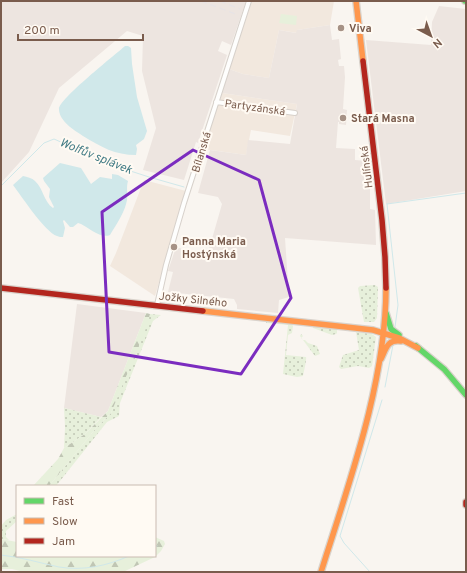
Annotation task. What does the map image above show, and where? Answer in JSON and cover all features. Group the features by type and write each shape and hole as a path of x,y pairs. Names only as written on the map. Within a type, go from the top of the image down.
{"main road":[{"name":"Hulínská","path":"356,1 381,210 384,255 385,311 376,372"},
{"name":"Jožky Silného","path":"1,288 344,326 382,332 399,338 420,349"},
{"path":"385,311 391,329 409,340 444,369 466,395"},
{"path":"321,572 359,452 376,372 385,347 391,341 399,340 420,349"}],"street":[{"name":"Bílanská","path":"157,305 175,234 249,1"},
{"name":"Partyzánská","path":"216,102 295,113"}],"highlighted area":[{"path":"193,150 259,180 291,298 241,374 109,352 102,212"}],"shaded area":[{"path":"1,1 246,1 231,45 222,41 218,51 227,55 198,143 196,142 184,180 143,170 156,128 142,71 143,36 127,31 59,88 29,152 1,183"},
{"path":"252,1 334,1 330,25 297,30 297,33 279,30 269,78 243,74 229,69"},
{"path":"439,6 466,9 466,191 386,204 366,40 431,45 432,22"},
{"path":"330,25 332,40 339,39 341,59 338,60 339,66 344,66 345,77 343,109 347,110 346,125 339,124 338,122 336,148 355,149 355,160 368,161 370,176 370,209 375,210 376,245 285,238 289,297 279,300 278,313 237,309 234,299 168,292 173,272 168,271 176,247 207,256 222,204 218,197 198,193 210,150 246,155 248,140 290,144 297,104 222,93 229,69 243,74 269,78 279,30 296,33 297,30"},
{"path":"222,93 297,104 290,136 251,130 246,155 204,149"},
{"path":"144,180 186,191 155,296 110,266"},
{"path":"77,304 146,313 108,411 101,417 64,408"}],"green space":[{"path":"281,14 297,16 296,25 279,23"},
{"path":"375,285 378,287 377,318 374,322 364,322 358,288 360,286"},
{"path":"146,313 150,314 146,328 111,413 96,428 50,485 34,485 58,459 64,448 85,434 108,411"},
{"path":"150,314 161,315 153,321 120,403 119,416 107,422 57,485 50,485 96,428 111,413"},
{"path":"272,320 291,323 293,326 292,333 288,335 286,355 306,357 303,376 297,377 283,374 288,325 266,323 267,321"},
{"path":"313,325 337,328 337,333 332,335 313,328"},
{"path":"356,332 372,334 376,337 372,366 369,368 358,366 341,369 339,367 343,355 359,350"},
{"path":"303,340 317,346 320,354 315,356"},
{"path":"64,408 101,417 85,434 64,448 65,427"},
{"path":"16,515 16,522 6,531 6,537 9,540 1,539 1,526 6,520"},
{"path":"156,537 164,541 165,544 156,556"},
{"path":"1,539 16,542 16,557 155,557 123,572 24,572 12,569 1,569"}],"water":[{"path":"125,46 131,48 137,97 147,131 144,139 136,145 136,155 121,154 102,147 90,140 75,131 64,121 61,117 59,109 61,104 77,87"},
{"path":"60,163 81,168 91,184 100,177 112,179 112,174 118,175 128,181 126,205 110,235 103,236 78,223 73,227 70,227 64,220 65,228 63,237 57,236 46,228 13,185 23,176 32,179 38,184 53,208 54,207 49,197 50,189 43,178"}],"waterway":[{"name":"Wolfův splávek","path":"1,186 44,143 54,139 115,166 184,187"},
{"name":"Wolfův splávek","path":"387,204 466,193"},
{"path":"387,204 398,305 395,327"},
{"path":"385,387 393,345"},
{"path":"370,572 344,543 340,536 382,400"},
{"path":"1,555 68,568 95,567 126,557"}],"railway":[{"path":"201,1 238,15"},
{"path":"220,1 240,9"}],"traffic: fast":[{"path":"386,313 391,329 399,335"},
{"path":"416,346 444,369 466,395"}],"traffic: slow":[{"path":"356,1 363,61"},
{"path":"321,572 354,468 373,396 380,360 386,288"},
{"path":"203,311 373,330 399,338 418,348"},
{"path":"381,359 390,343 401,341"}],"traffic: jam":[{"path":"363,61 382,220 386,288"},
{"path":"1,288 203,311"}],"place":[{"name":"Viva","path":"341,28"},
{"name":"Stará Masna","path":"343,118"},
{"name":"Panna Maria Hostýnská","path":"174,247"}]}
